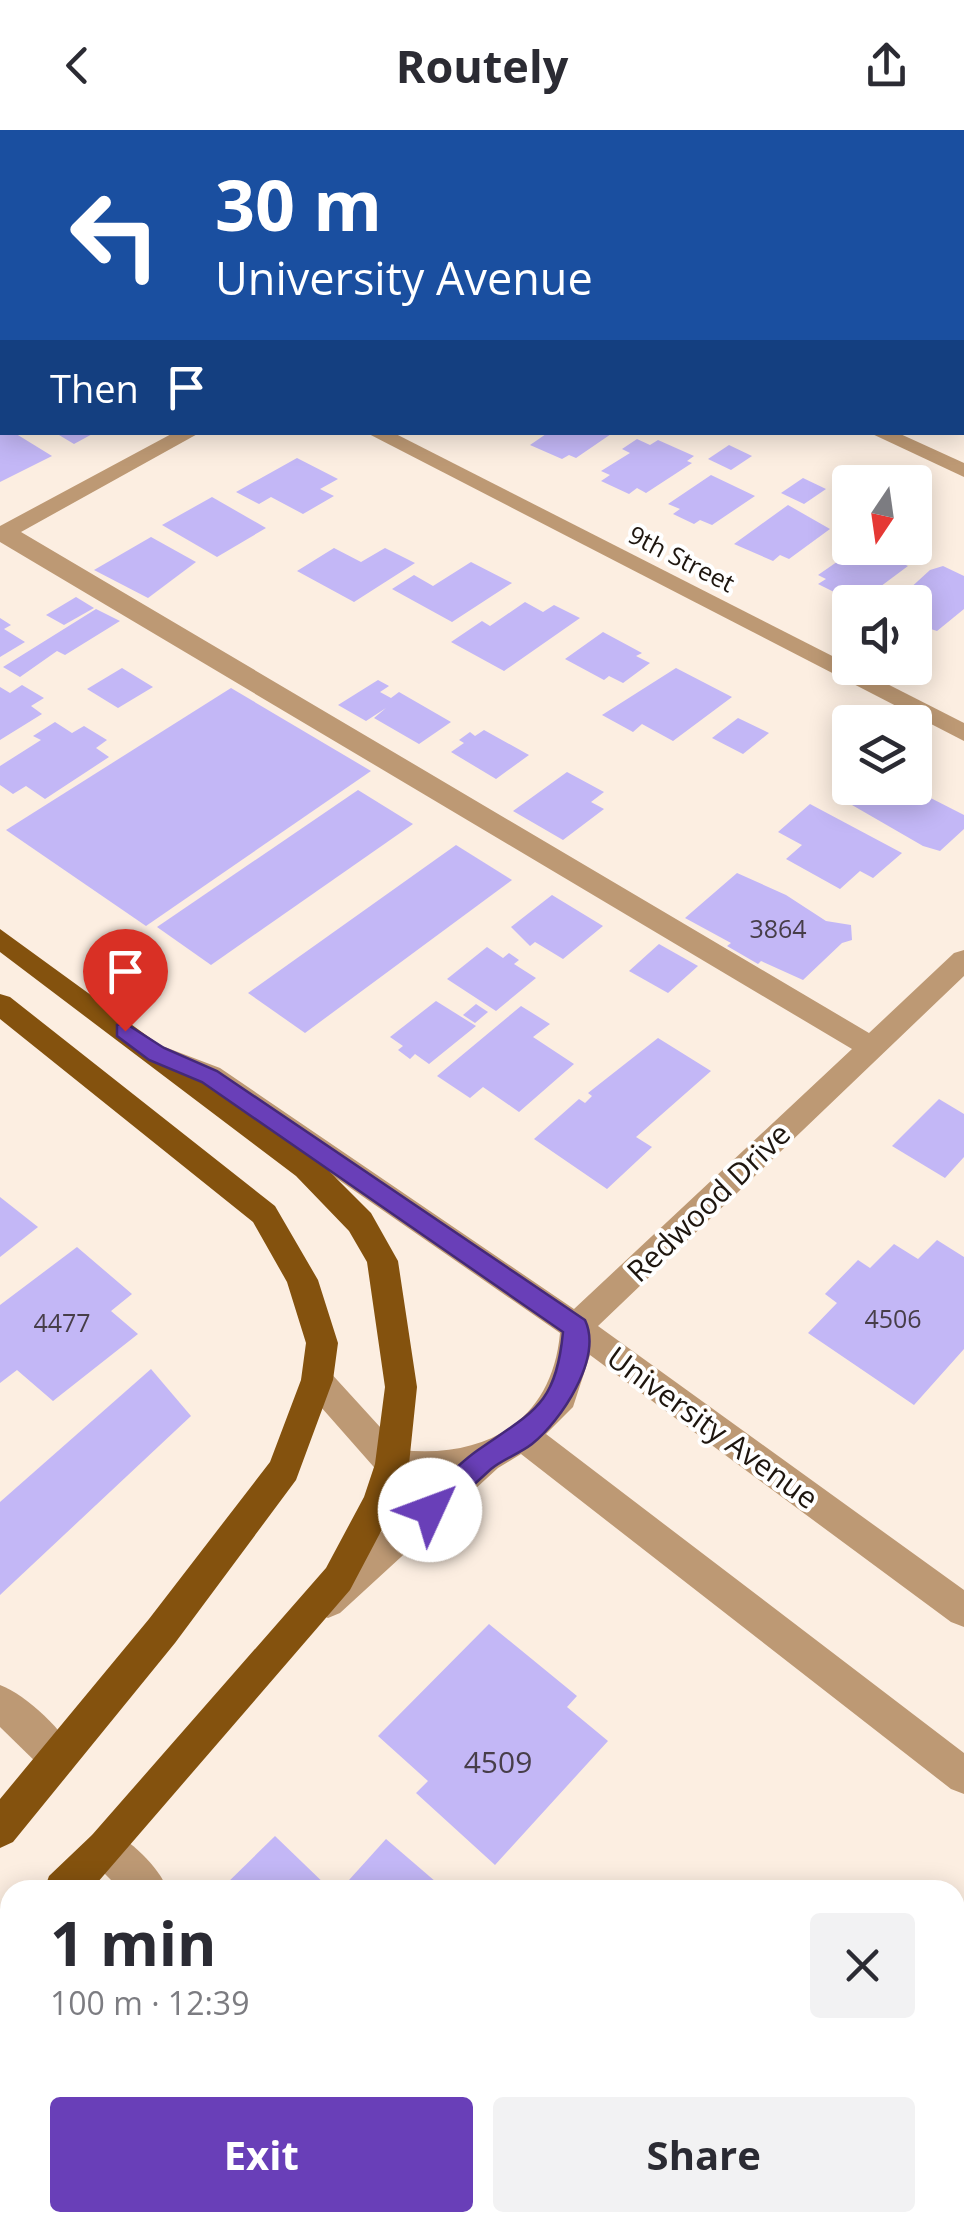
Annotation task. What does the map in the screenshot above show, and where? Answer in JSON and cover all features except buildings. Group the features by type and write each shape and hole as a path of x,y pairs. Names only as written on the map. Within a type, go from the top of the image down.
{"main road":[{"name":"University Avenue","path":"0,938 307,1168 360,1222 382,1261 393,1314 401,1388 392,1464"},
{"path":"0,1004 264,1214 302,1280 322,1343 317,1380 284,1470 162,1632 0,1828"},
{"path":"74,1880 106,1848 338,1578 380,1500 392,1464"}],"street":[{"path":"2,534 185,435"},
{"name":"9th Street","path":"381,435 964,733"},
{"path":"885,435 964,470"},
{"path":"2,534 872,1046"},
{"name":"Redwood Drive","path":"576,1327 964,960"},
{"name":"University Avenue","path":"156,1054 210,1076 576,1327 964,1611"},
{"path":"289,1638 486,1458 523,1436 561,1397 572,1363 576,1327"},
{"path":"317,1380 392,1464 440,1469 486,1458"},
{"path":"523,1436 964,1776"},
{"path":"0,1702 58,1758"},
{"path":"106,1848 139,1880"}],"route":[{"path":"125,1031 156,1054 210,1076 576,1327 572,1363 561,1397 523,1436 486,1458 430,1510"}]}
